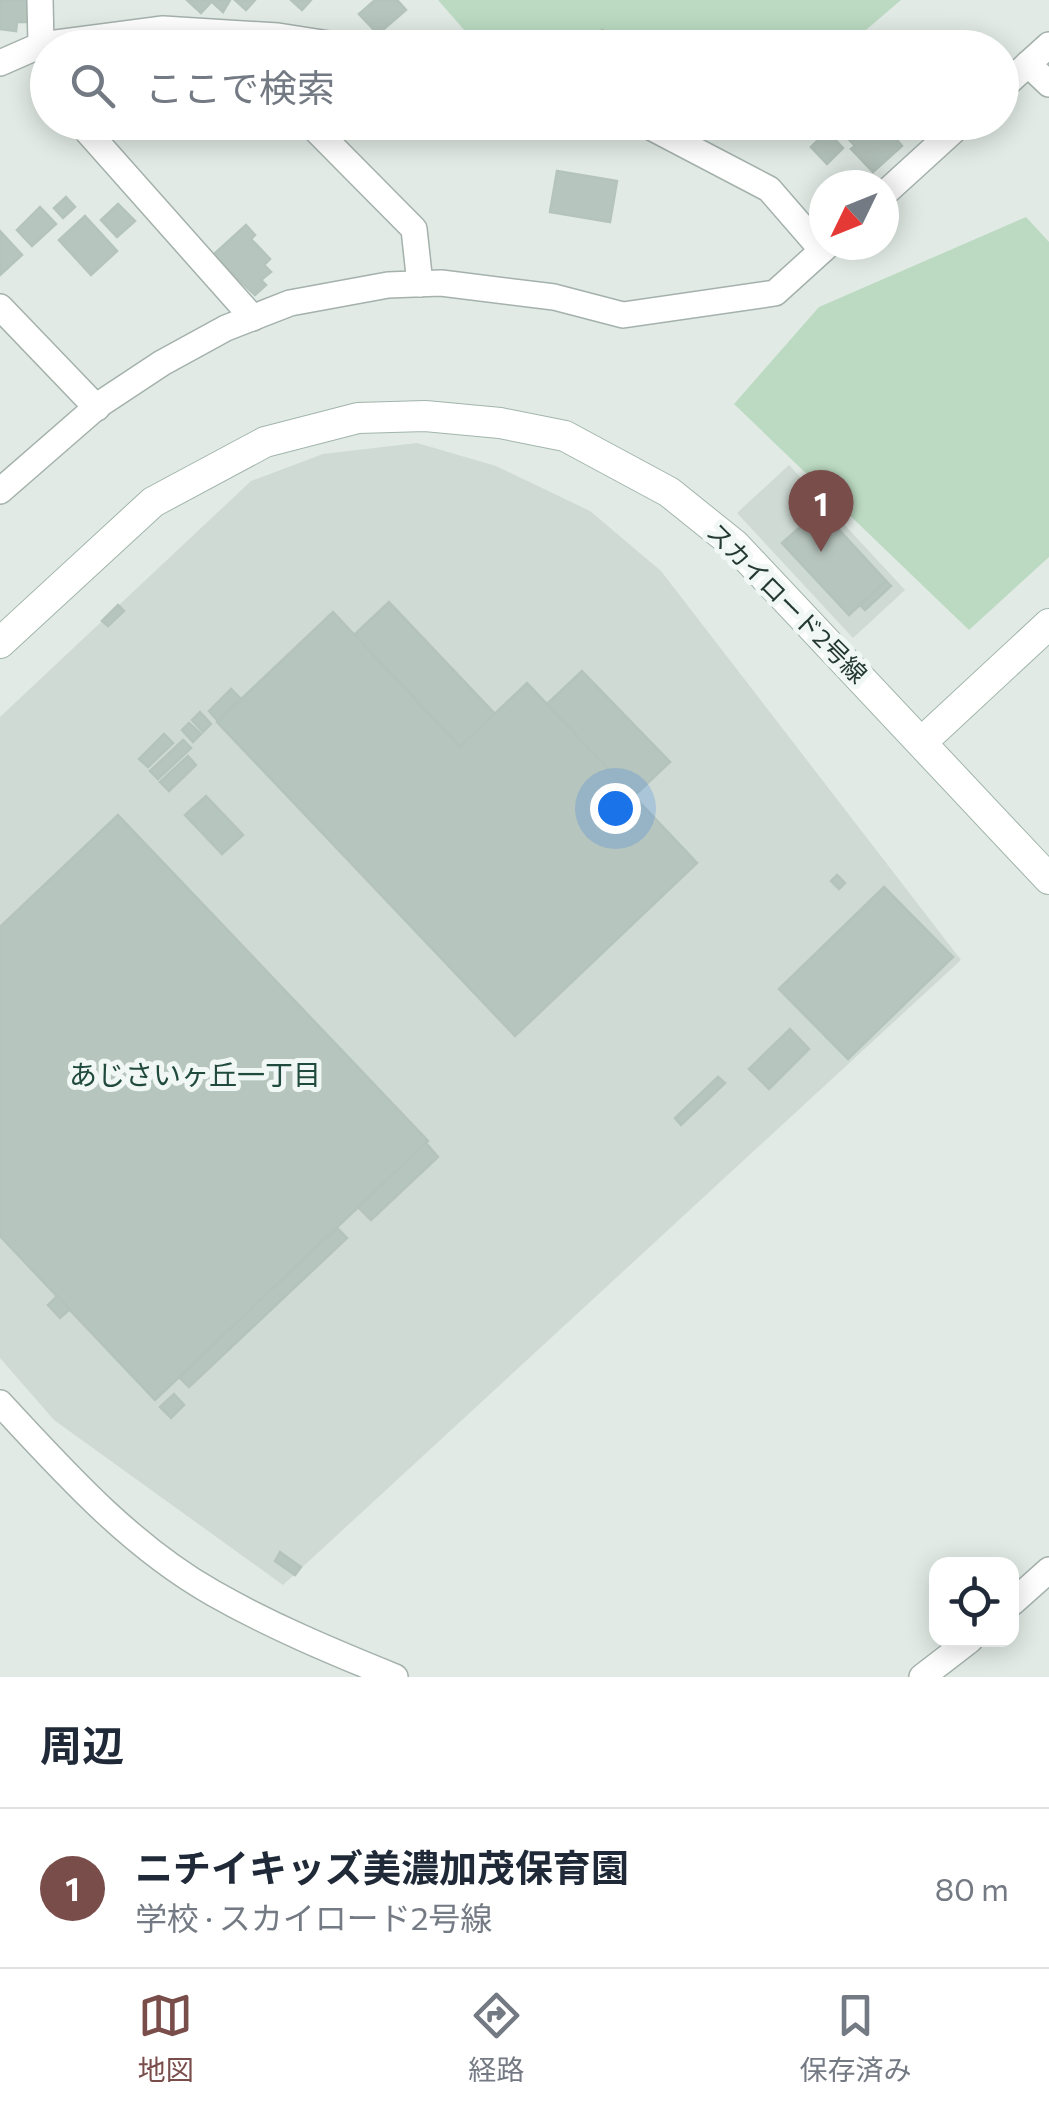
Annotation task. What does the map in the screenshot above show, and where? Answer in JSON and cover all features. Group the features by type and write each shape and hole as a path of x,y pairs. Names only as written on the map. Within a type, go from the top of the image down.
{"street":[{"path":"40,0 51,30"},
{"path":"1019,72 1049,45"},
{"path":"0,62 30,53"},
{"path":"1028,64 1049,84"},
{"path":"95,140 253,318"},
{"path":"326,140 414,229 420,284"},
{"path":"676,140 769,189 809,231"},
{"path":"899,180 944,140"},
{"path":"0,491 97,408 162,363 290,303 388,284 420,284 554,297 623,315 774,293 811,260"},
{"path":"0,307 97,408"},
{"name":"スカイロード2号線","path":"0,643 153,502 265,442 358,418 473,420 565,436 669,492 735,544 1049,878"},
{"path":"923,741 1049,624"},
{"path":"0,1404 112,1519 210,1592 310,1642 396,1677"},
{"path":"1019,1597 1049,1570"},
{"path":"922,1677 961,1647"}],"shaded area":[{"path":"417,443 496,466 590,511 661,571 961,960 283,1585 54,1420 0,1358 0,717 251,481 323,454"},
{"path":"789,465 905,590 853,638 737,513"}],"green space":[{"path":"438,0 901,0 866,30 464,30"},
{"path":"1026,217 1049,242 1049,557 969,630 734,404 819,307"}],"building":[{"path":"0,0 30,0 28,22 17,22 16,31 0,29"},
{"path":"187,0 213,0 201,13"},
{"path":"213,0 230,0 223,12 211,1"},
{"path":"235,0 255,0 246,10"},
{"path":"291,0 311,0 302,10"},
{"path":"375,0 397,0 406,10 383,30 374,30 359,14"},
{"path":"818,140 835,140 843,148 827,164 811,147"},
{"path":"849,140 897,140 902,146 875,170 851,149 855,146"},
{"path":"557,171 617,181 610,222 550,212"},
{"path":"66,197 75,207 63,218 54,208"},
{"path":"118,204 135,221 117,237 101,220"},
{"path":"40,207 56,224 32,246 17,230"},
{"path":"85,216 117,251 91,275 59,240"},
{"path":"246,225 255,235 251,239 270,259 264,265 271,272 261,280 266,285 255,295 213,255"},
{"path":"0,231 22,255 0,275"},
{"path":"820,509 886,581 849,615 782,543"},
{"path":"886,581 891,586 865,610 860,605"},
{"path":"389,602 495,714 460,747 354,635"},
{"path":"118,605 124,611 108,626 102,621"},
{"path":"333,612 460,747 527,683 697,863 515,1036 217,722"},
{"path":"582,671 670,762 634,796 547,704"},
{"path":"231,689 241,699 218,721 209,711"},
{"path":"200,712 211,724 203,732 192,720"},
{"path":"189,723 201,734 193,742 182,730"},
{"path":"164,734 173,743 148,767 139,759"},
{"path":"183,740 191,748 158,779 150,771"},
{"path":"188,756 196,765 169,791 160,782"},
{"path":"206,796 243,835 222,854 185,815"},
{"path":"118,815 428,1141 155,1400 0,1236 0,927"},
{"path":"837,875 845,883 839,889 831,881"},
{"path":"884,887 953,957 848,1059 779,989"},
{"path":"790,1029 809,1049 769,1089 749,1069"},
{"path":"718,1077 725,1083 681,1125 675,1118"},
{"path":"426,1143 438,1157 371,1220 358,1207"},
{"path":"337,1228 347,1238 189,1387 179,1377"},
{"path":"57,1296 70,1309 60,1318 48,1305"},
{"path":"174,1394 184,1405 171,1418 160,1407"},
{"path":"280,1552 301,1567 295,1575 275,1561"}],"place":[{"name":"ニチイキッズ美濃加茂保育園","path":"821,552"}],"district":[{"name":"あじさいヶ丘一丁目","path":"195,1075"}]}
